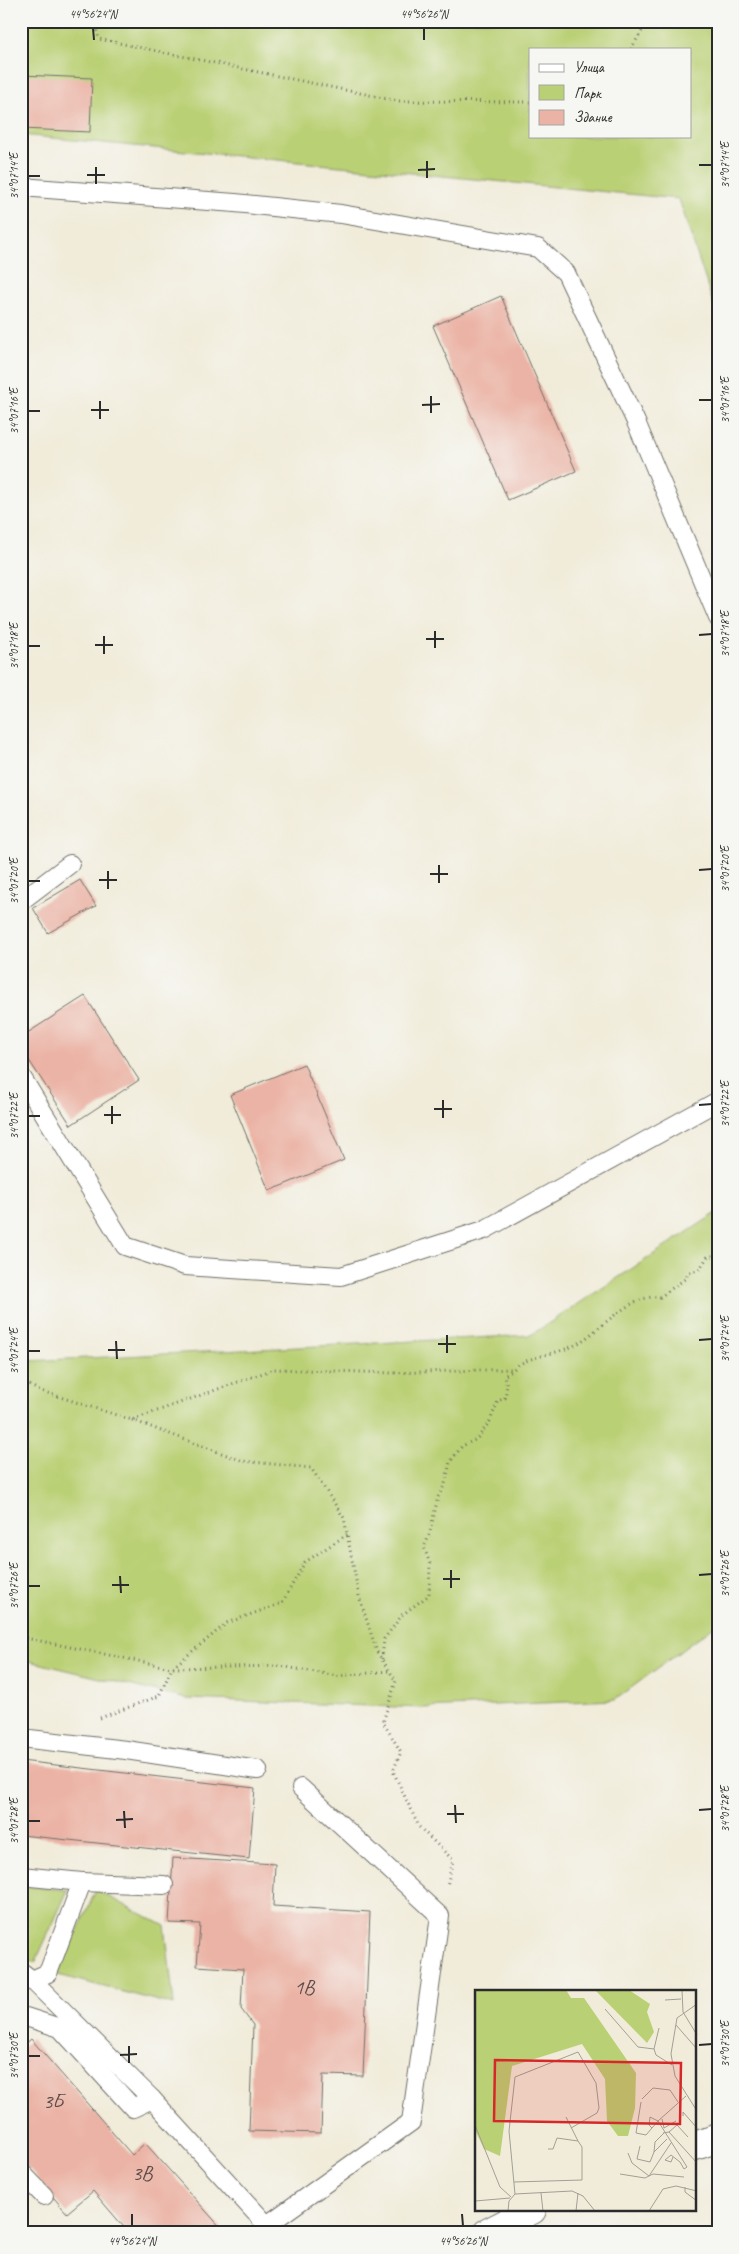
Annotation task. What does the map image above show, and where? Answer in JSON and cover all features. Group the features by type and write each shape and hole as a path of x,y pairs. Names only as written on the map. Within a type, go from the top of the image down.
{"street":[{"path":"696,2146 718,2138"},
{"path":"487,2233 528,2212"}],"lane":[{"path":"21,187 235,203 341,214 538,248 566,274 636,422 718,618"},
{"path":"21,901 70,864"},
{"path":"21,1076 125,1246 185,1266 341,1276 484,1230 718,1101"},
{"path":"21,1738 258,1770"},
{"path":"25,1978 152,2099 270,2229 411,2122 440,1916 301,1788"},
{"path":"21,1876 82,1882 164,1885"},
{"path":"25,1978 48,1973 82,1882"},
{"path":"21,2018 26,2017 60,2028 133,2108 152,2099"},
{"path":"21,2172 44,2196"}],"path":[{"path":"94,21 99,39 398,101 529,102"},
{"path":"632,48 648,21"},
{"path":"382,1660 384,1638 402,1615 429,1595 430,1564 424,1547 429,1536 438,1497 445,1484 450,1462 462,1446 477,1439 490,1421 498,1400 505,1398 507,1385 504,1376 524,1362 570,1348 595,1333 606,1321 631,1305 653,1297 660,1298 685,1279 688,1272 699,1270 708,1256 718,1256"},
{"path":"132,1420 274,1369 391,1373 515,1369"},
{"path":"21,1380 38,1390 132,1420 244,1461 312,1468 344,1518 359,1596 377,1652 396,1681 383,1722 401,1752 393,1771 419,1827 454,1860 440,1916"},
{"path":"74,1744 77,1727 159,1696 172,1668 227,1623 282,1604 305,1562 348,1534"},
{"path":"21,1637 172,1668 280,1666 338,1676 389,1671"}],"green space":[{"path":"21,21 718,21 718,318 679,199 21,135"},
{"path":"718,1212 718,1623 615,1700 422,1708 187,1699 21,1659 21,1367 29,1361 531,1335"},
{"path":"21,1886 68,1890 35,1963 21,1953"},
{"path":"96,1890 165,1926 174,2005 58,1975"}],"building":[{"path":"21,75 92,78 90,132 21,129"},
{"path":"501,296 576,471 508,500 433,326"},
{"path":"80,880 96,906 48,933 33,908"},
{"path":"85,996 139,1080 71,1125 21,1048 21,1037"},
{"path":"304,1064 344,1160 269,1191 230,1095"},
{"path":"21,1761 255,1788 249,1859 21,1835"},
{"path":"173,1858 275,1864 273,1906 370,1912 363,2076 323,2075 321,2133 249,2131 253,2025 241,2009 243,1969 197,1966 200,1924 169,1923"},
{"path":"31,2039 132,2155 145,2143 223,2230 220,2233 129,2233 93,2191 67,2213 21,2160 21,2048"}]}
